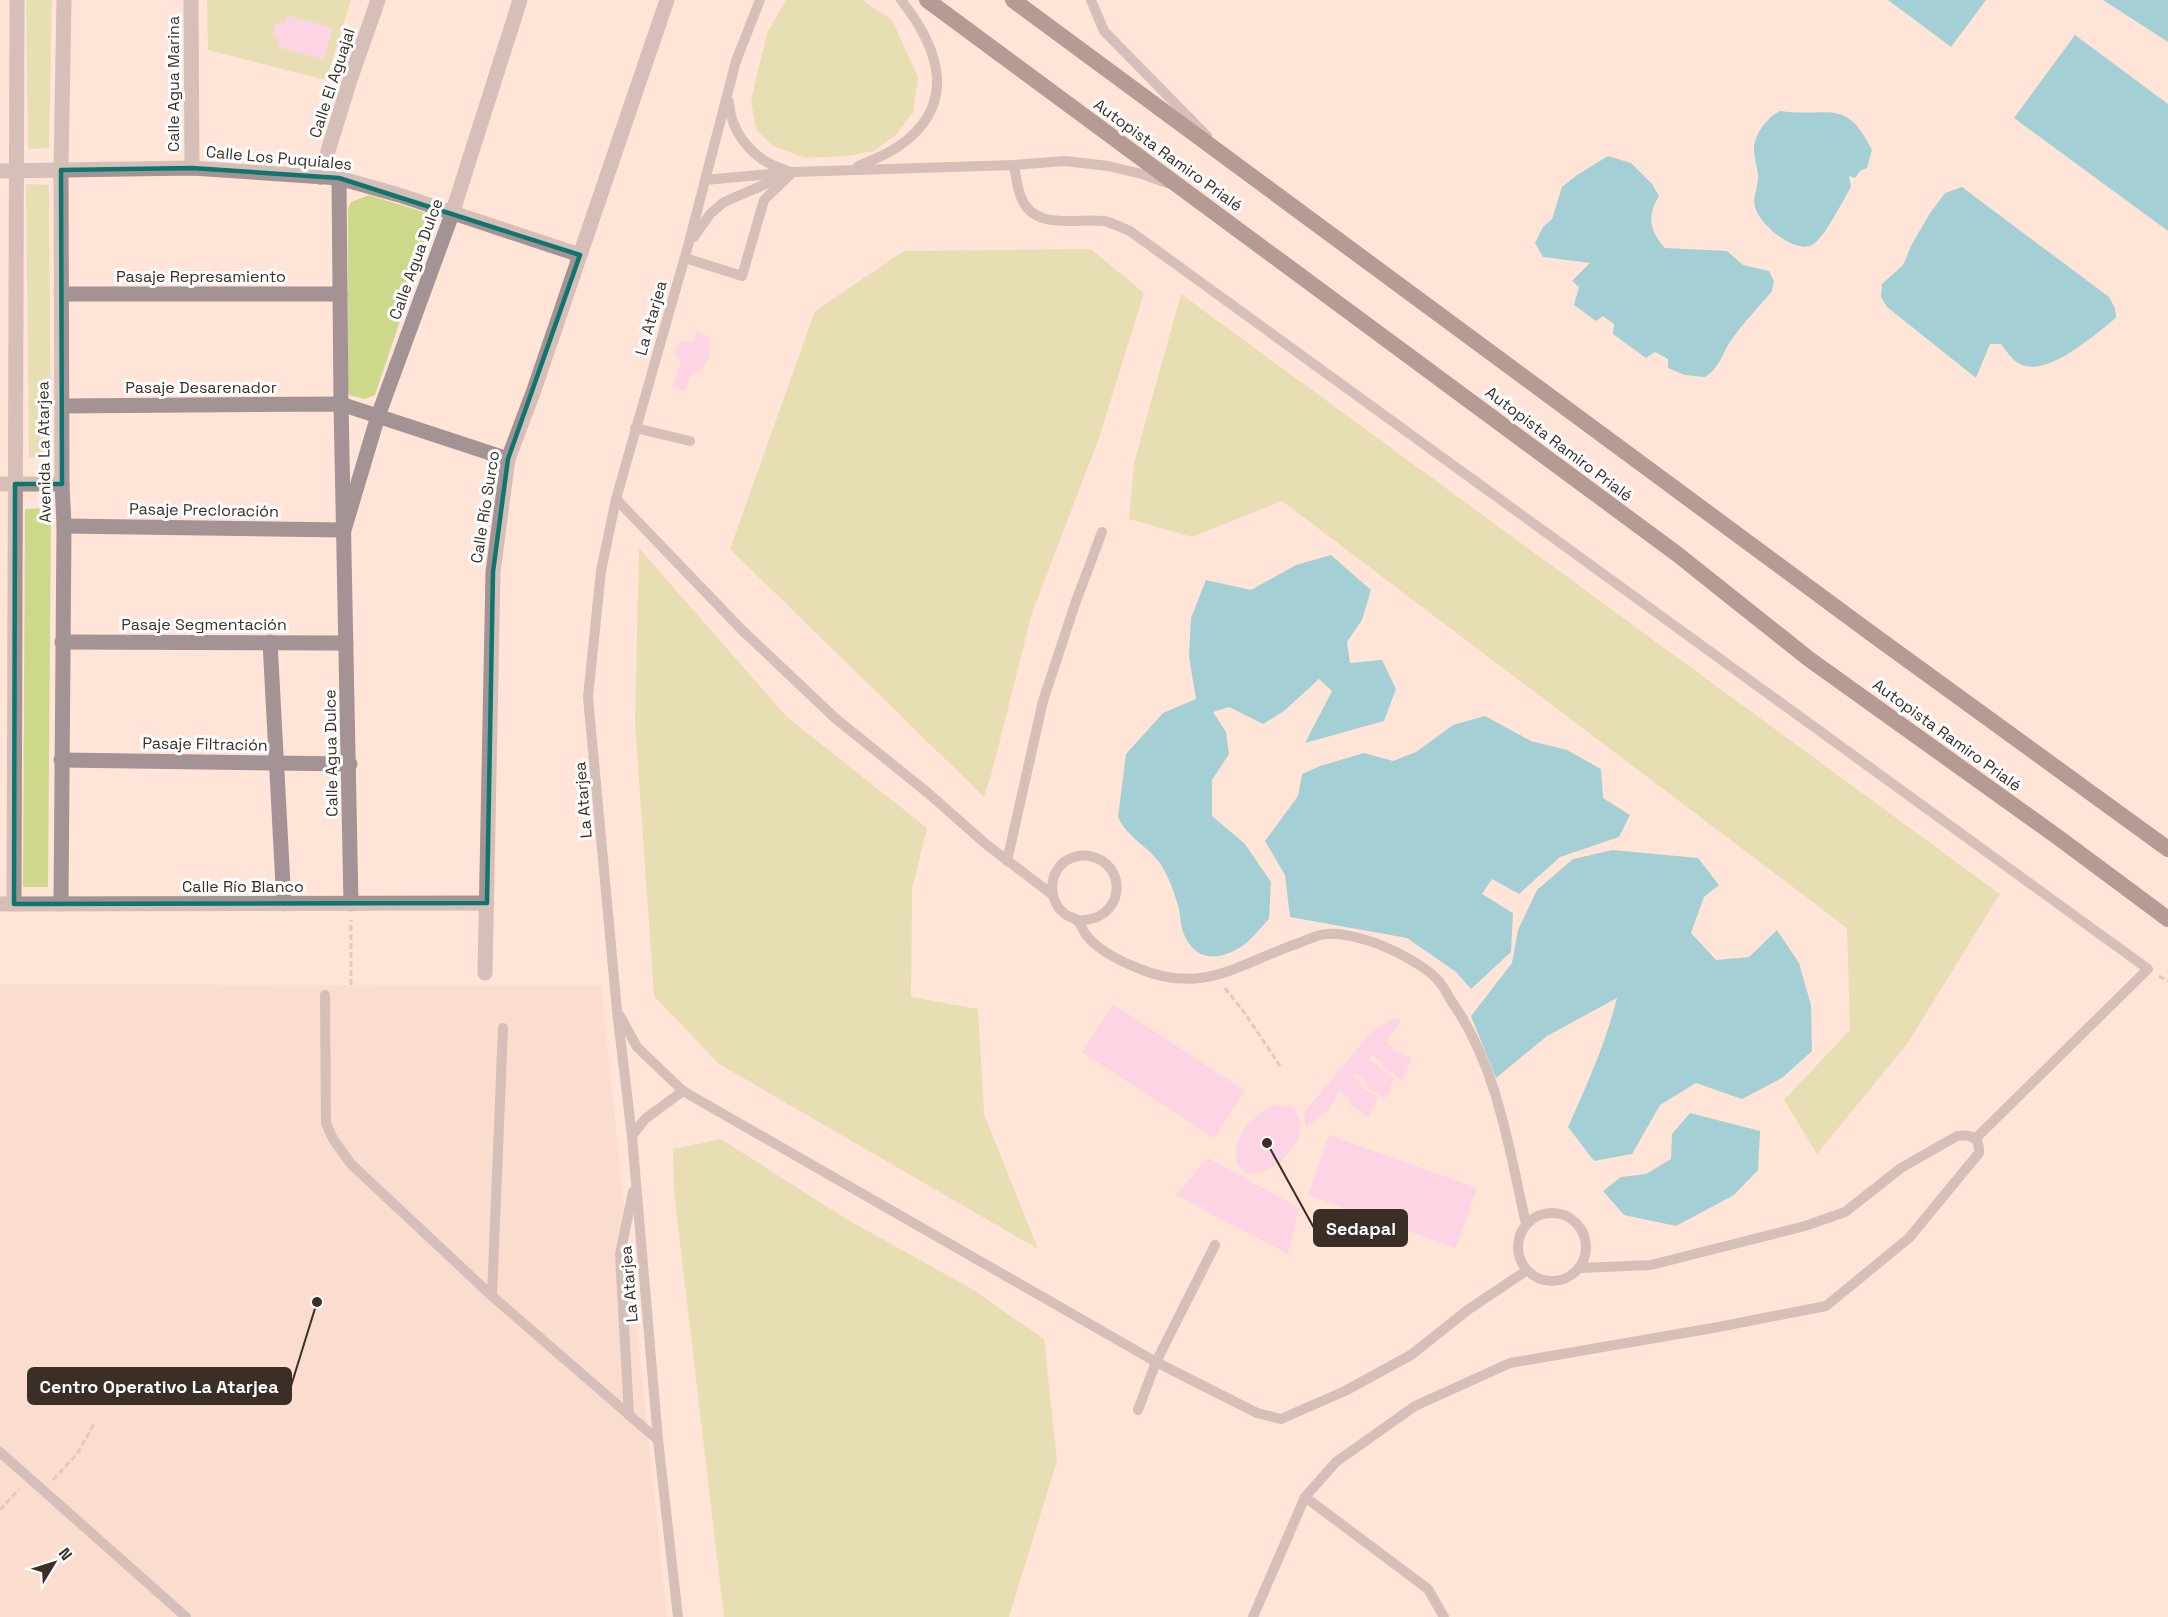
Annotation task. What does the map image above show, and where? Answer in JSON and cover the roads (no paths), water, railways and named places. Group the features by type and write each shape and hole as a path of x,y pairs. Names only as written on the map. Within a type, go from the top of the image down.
{"highway":[{"name":"Autopista Ramiro Prialé","path":"927,0 1677,554 1809,659 2168,919"},
{"name":"Autopista Ramiro Prialé","path":"1013,0 1872,634 2168,849"}],"street":[{"name":"Avenida La Atarjea","path":"7,904 7,484 16,172 17,0"},
{"name":"Avenida La Atarjea","path":"61,904 64,526 61,406 61,170 64,0"},
{"name":"Calle Agua Marina","path":"191,0 192,168"},
{"name":"Calle El Aguajal","path":"320,177 378,0"},
{"name":"Calle Agua Dulce","path":"344,530 378,416 452,214 520,0"},
{"name":"Calle Río Surco","path":"485,973 493,572 508,459 667,0"},
{"name":"Calle Los Puquiales","path":"0,171 192,168 339,178 399,195 580,255"},
{"name":"Calle Agua Dulce","path":"339,178 351,903"},
{"name":"Pasaje Represamiento","path":"61,294 340,294"},
{"name":"Pasaje Desarenador","path":"61,406 341,404 508,459"},
{"path":"7,484 62,484"},
{"name":"Pasaje Precloración","path":"64,526 344,530"},
{"name":"Pasaje Segmentación","path":"62,642 346,643"},
{"path":"270,642 284,904"},
{"name":"Pasaje Filtración","path":"61,760 350,764"},
{"name":"Calle Río Blanco","path":"7,904 487,903"}],"lane":[{"name":"La Atarjea","path":"678,1617 658,1440 632,1136 617,1011 588,698 601,571 616,499 688,246 742,41 760,0"},
{"path":"852,169 909,139 928,115 937,90 938,74 934,57 920,26 901,0"},
{"path":"1091,0 1104,30 1235,164"},
{"path":"729,93 730,112 734,125 751,150 776,167 793,172"},
{"path":"705,180 793,172 1014,165 1065,161 1108,166 1142,174 1182,188"},
{"path":"1014,165 1021,198 1037,217 1048,221 1107,222 1130,231 2148,969 1976,1138"},
{"path":"688,246 710,213 724,202 793,172"},
{"path":"684,258 742,276 764,200 793,172"},
{"path":"635,428 690,441"},
{"path":"616,499 741,629 835,718 1007,861 1053,895"},
{"path":"1007,861 1043,701 1102,532"},
{"path":"1078,856 1089,856 1108,865 1116,884 1116,895 1113,904 1097,918 1087,921 1076,920 1066,915 1057,906 1052,885 1060,866 1078,856"},
{"path":"1076,920 1088,937 1113,956 1160,976 1192,979 1218,976 1284,948 1326,934 1367,939 1398,952 1437,979 1465,1020 1501,1110 1526,1224"},
{"path":"325,994 326,1123 333,1139 351,1164 492,1296 658,1440"},
{"path":"617,1011 637,1047 683,1091 1156,1362 1257,1413 1281,1419 1345,1391 1411,1355 1469,1309 1526,1271"},
{"path":"492,1296 503,1028"},
{"path":"632,1136 645,1119 683,1091"},
{"path":"1253,1617 1305,1497 1336,1462 1415,1406 1510,1363 1826,1306 1909,1238 1979,1153 1980,1144 1976,1138 1967,1134 1957,1136 1901,1168 1845,1212 1805,1226 1651,1265 1580,1268"},
{"path":"629,1415 620,1254 636,1182"},
{"path":"1553,1212 1567,1216 1579,1226 1586,1239 1586,1254 1580,1268 1569,1278 1554,1282 1539,1279 1526,1271 1519,1260 1517,1247 1519,1234 1526,1224 1538,1215 1553,1212"},
{"path":"1138,1410 1156,1362 1215,1245"},
{"path":"0,1452 186,1617"},
{"path":"1305,1497 1428,1589 1444,1617"}],"water":[{"path":"1888,0 1986,0 1951,47"},
{"path":"2103,0 2168,0 2168,42"},
{"path":"2075,35 2168,104 2168,231 2014,118"},
{"path":"1780,111 1824,112 1844,116 1853,122 1872,150 1867,168 1860,171 1855,178 1849,176 1851,187 1828,227 1817,241 1805,247 1778,236 1763,221 1754,203 1758,175 1754,146 1765,123"},
{"path":"1608,156 1631,163 1652,184 1659,196 1651,216 1653,229 1665,248 1727,251 1743,265 1769,271 1774,281 1772,291 1728,345 1714,369 1705,377 1685,375 1668,368 1668,359 1655,352 1646,358 1613,334 1614,324 1603,316 1596,321 1574,305 1579,287 1572,281 1590,263 1543,257 1535,243 1543,227 1552,219 1562,187"},
{"path":"1962,187 2109,297 2115,308 2116,318 2071,352 2044,365 2031,367 2020,364 2001,344 1990,344 1976,378 1887,307 1881,297 1882,284 1903,265 1930,213 1945,193"},
{"path":"1331,555 1371,590 1362,620 1347,642 1350,663 1382,660 1396,689 1384,721 1305,743 1332,691 1319,679 1284,711 1263,724 1229,707 1213,712 1226,732 1229,754 1212,780 1212,816 1245,844 1271,882 1269,919 1251,939 1230,953 1221,956 1205,955 1192,947 1186,939 1175,894 1161,864 1128,832 1118,817 1126,754 1163,713 1196,699 1189,657 1191,618 1206,580 1251,590 1296,565"},
{"path":"1485,716 1531,741 1567,750 1601,769 1603,798 1630,815 1619,837 1560,857 1519,894 1492,879 1482,894 1513,913 1511,952 1471,989 1456,972 1407,938 1290,917 1285,875 1265,841 1298,796 1302,774 1320,766 1364,753 1393,761 1416,752 1453,725"},
{"path":"1612,850 1698,858 1719,885 1704,897 1691,933 1716,960 1749,957 1777,930 1799,963 1811,1005 1812,1051 1782,1078 1742,1099 1696,1083 1660,1105 1632,1154 1594,1161 1568,1127 1602,1047 1617,998 1547,1036 1496,1078 1471,1016 1512,963 1518,930 1537,890 1573,859"},
{"path":"1690,1113 1760,1131 1758,1170 1734,1195 1676,1226 1624,1215 1603,1191 1621,1177 1646,1174 1671,1159 1672,1134"}],"place":[{"name":"Sedapal","path":"1267,1143"},
{"name":"Centro Operativo La Atarjea","path":"317,1302"}]}
